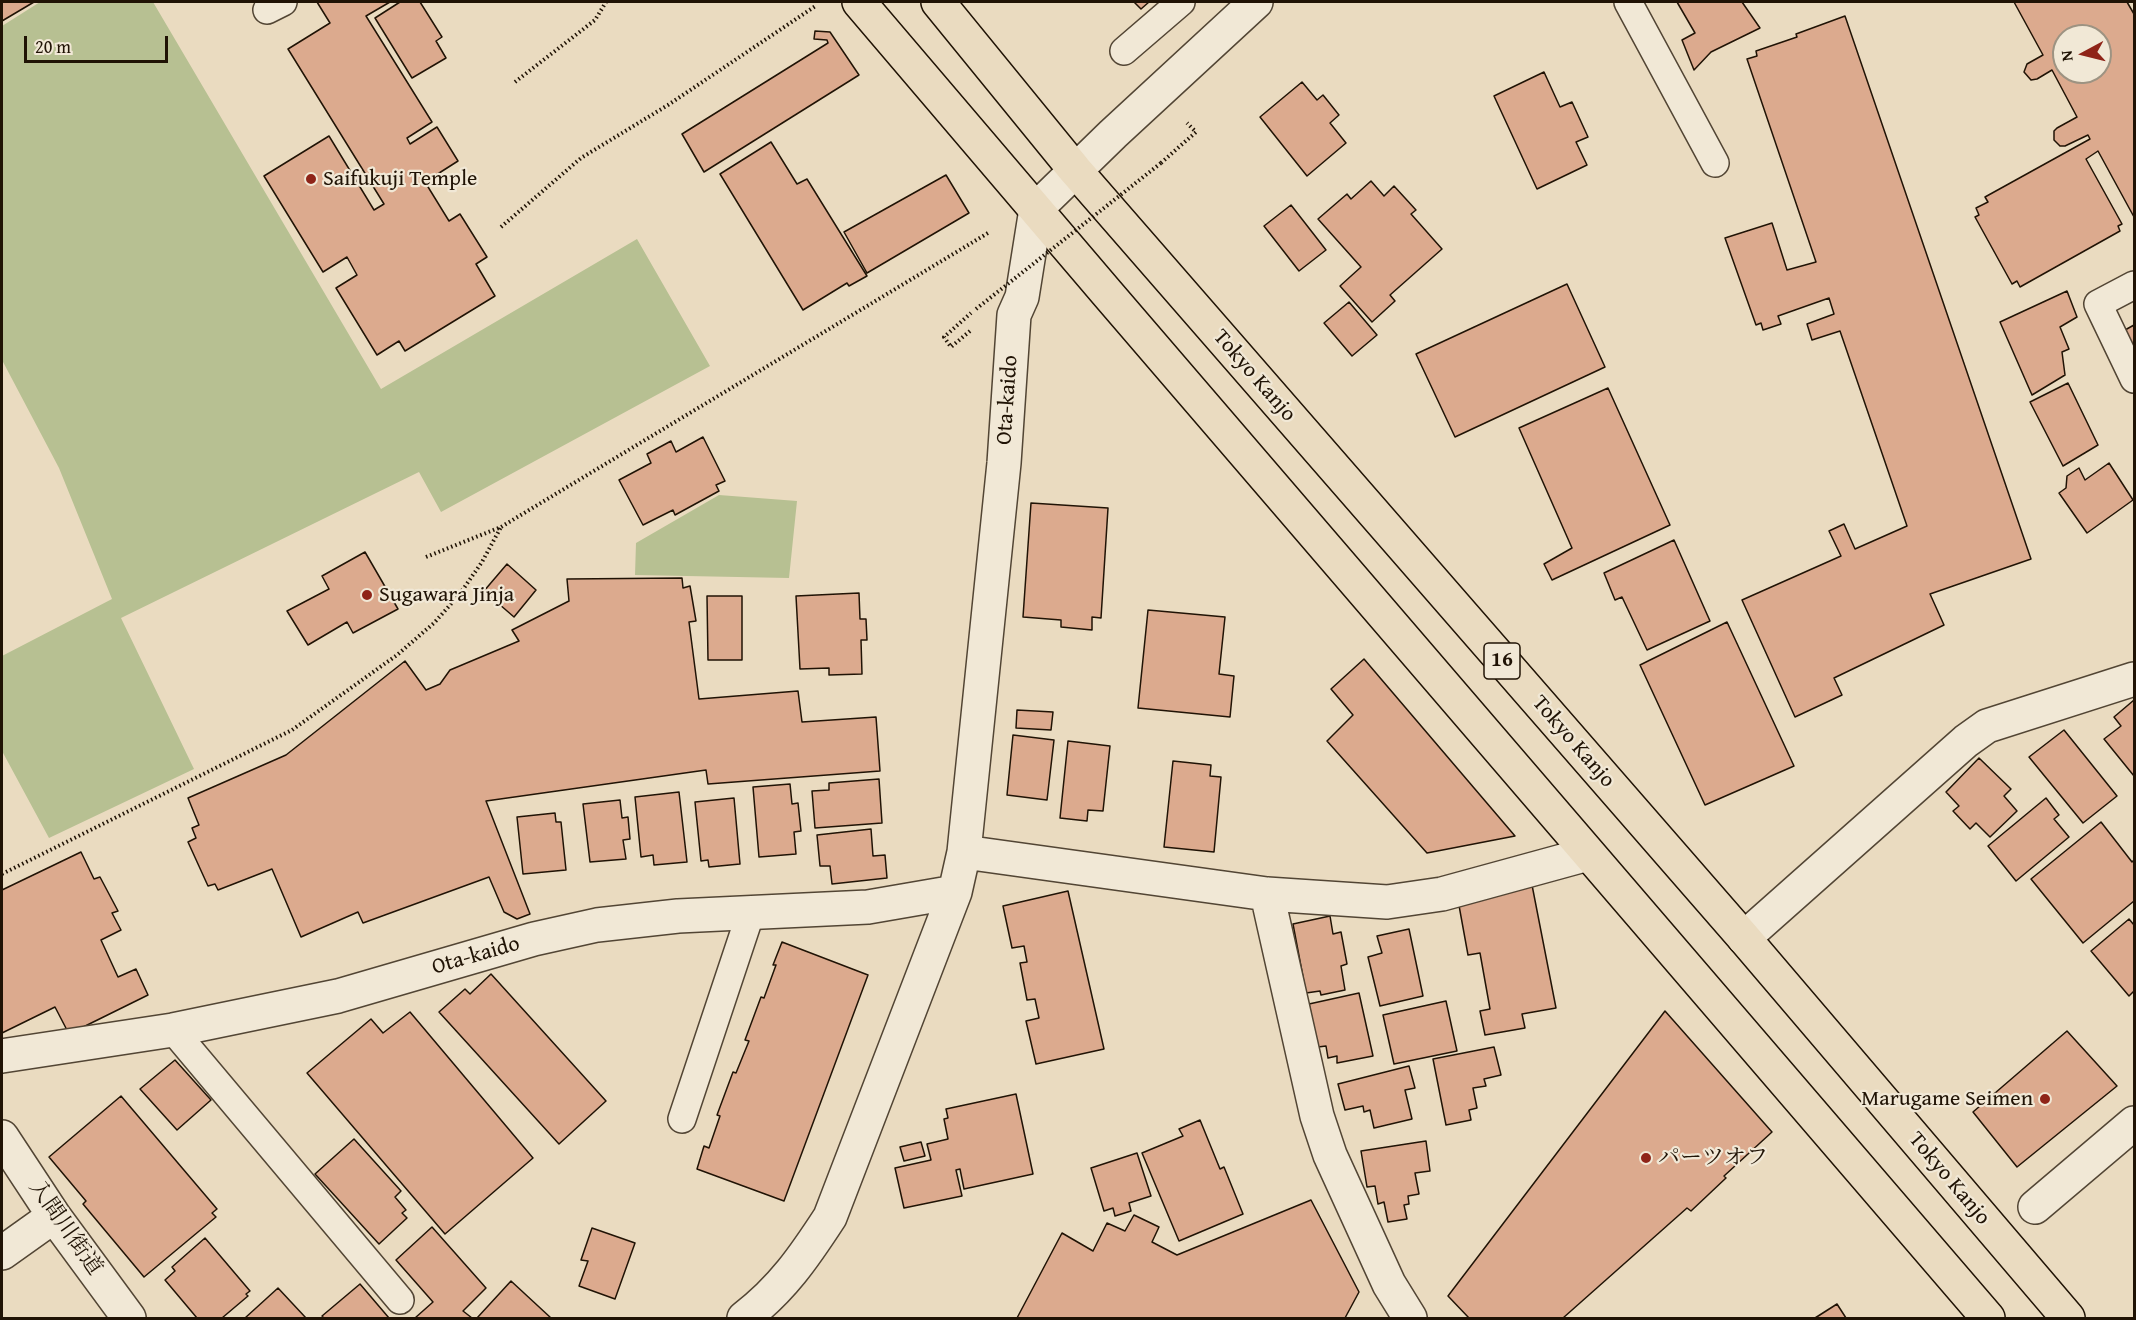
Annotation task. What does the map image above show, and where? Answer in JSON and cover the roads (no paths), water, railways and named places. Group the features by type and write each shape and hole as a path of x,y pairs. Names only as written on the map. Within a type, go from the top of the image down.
{"highway":[{"path":"859,2 1988,1318"},
{"name":"Tokyo Kanjo","path":"938,2 1075,170 1744,938 2068,1318"}],"street":[{"path":"1036,209 1256,2"},
{"name":"Ota-kaido","path":"758,1313 799,1264 830,1217 955,892 964,852 1004,463 1014,315 1022,297 1036,209"},
{"path":"1744,938 1966,741 1987,726 2134,679"},
{"path":"964,852 1267,894 1387,902 1442,894 1588,854"},
{"name":"Ota-kaido","path":"2,1056 173,1030 338,996 534,939 597,924 678,916 868,907 955,892"},
{"path":"1267,894 1317,1116 1330,1155 1389,1284 1410,1318"},
{"path":"2035,1207 2134,1123"},
{"name":"入間川街道","path":"2,1137 54,1216 129,1318"},
{"path":"2,1252 54,1216"}],"lane":[{"path":"1124,51 1181,2"},
{"path":"1628,2 1714,163"},
{"path":"2134,285 2098,304 2134,379"},
{"path":"682,1119 751,912"},
{"path":"173,1030 400,1300"}],"place":[{"name":"Saifukuji Temple","path":"311,179"},
{"name":"Sugawara Jinja","path":"367,595"},
{"name":"Marugame Seimen","path":"2045,1099"},
{"name":"パーツオフ","path":"1646,1158"}]}
